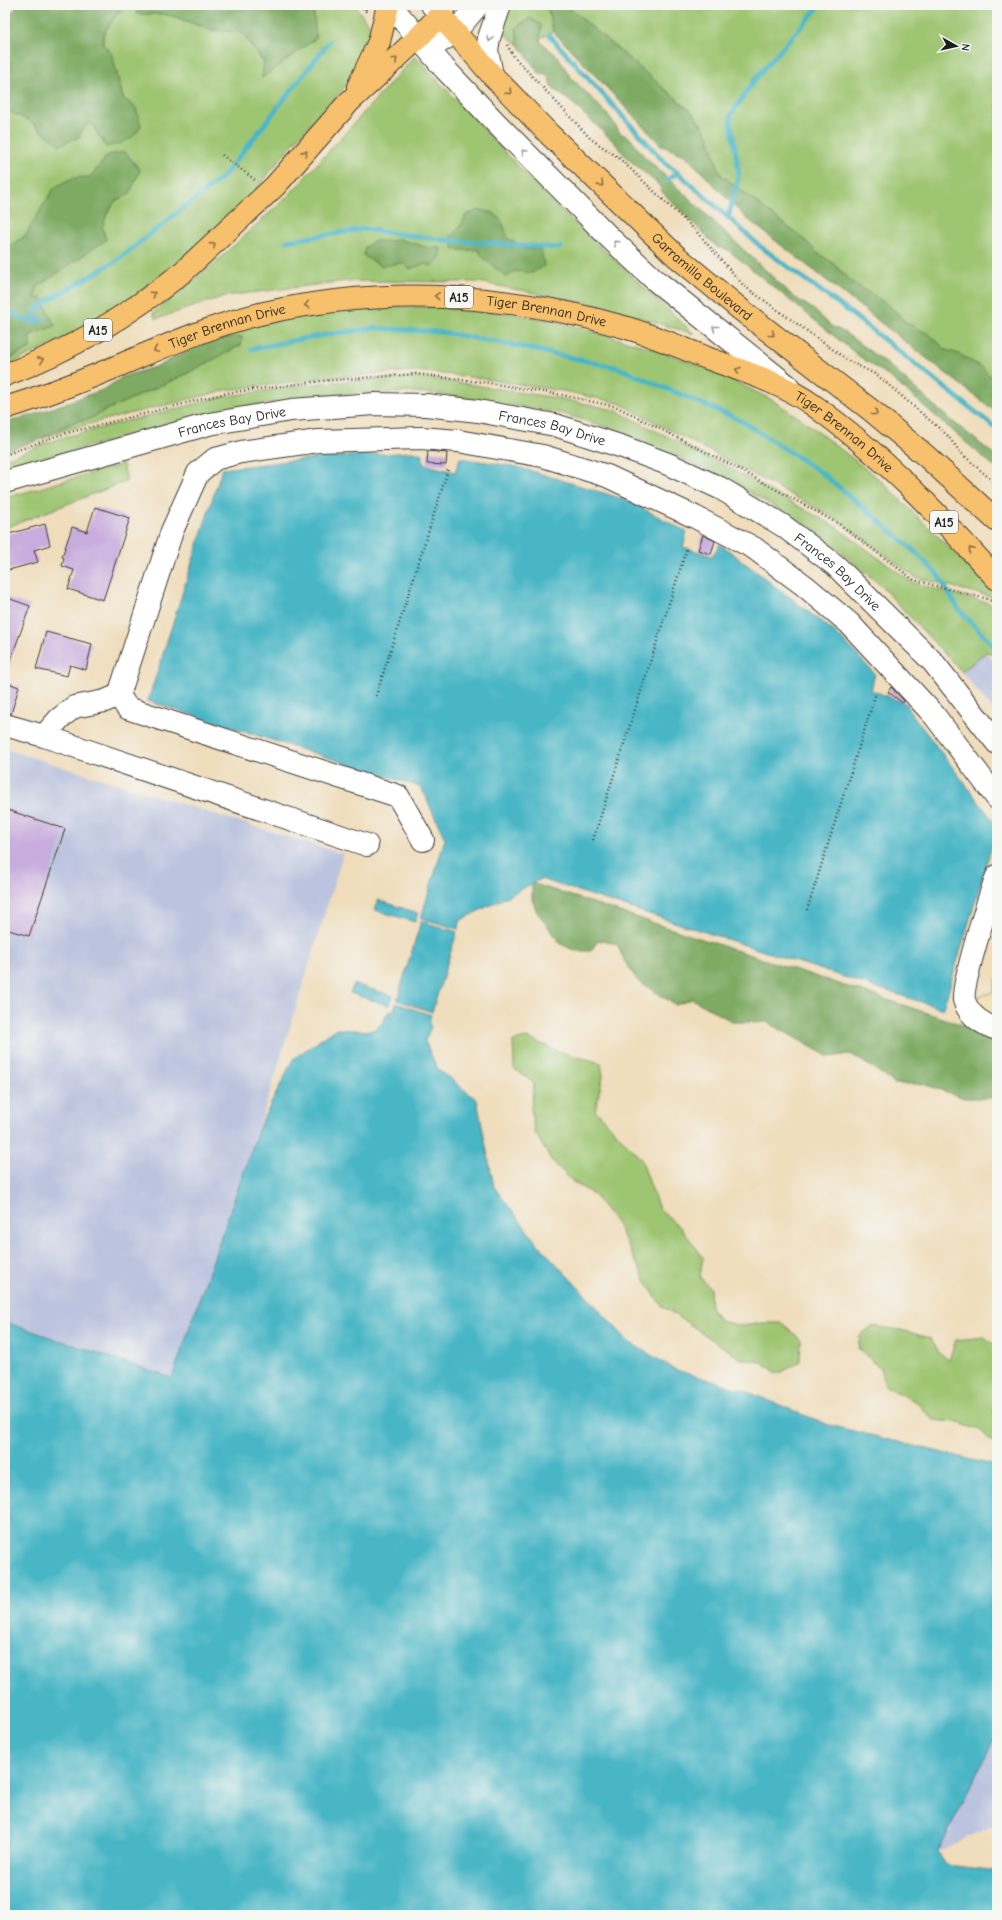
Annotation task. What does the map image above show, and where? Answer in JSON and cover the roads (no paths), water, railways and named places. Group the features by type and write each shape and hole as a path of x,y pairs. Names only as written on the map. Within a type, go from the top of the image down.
{"main road":[{"path":"349,102 379,42 389,5"},
{"name":"A15","path":"5,375 59,351 93,332 170,283 234,226 269,191 349,102 424,43 439,8"},
{"name":"Garramilla Boulevard","path":"439,8 455,32 492,75 549,134 676,256 740,309 872,411 926,456 997,521"},
{"name":"Tiger Brennan Drive","path":"5,408 43,396 224,323 310,304 396,296 437,296 498,302 556,311 624,327 748,374 811,404 888,466 963,542 997,579"}],"street":[{"path":"389,5 496,123 655,280 811,404"},
{"path":"424,43 455,32 478,5"},
{"path":"492,75 488,50 489,38 500,5"},
{"name":"Frances Bay Drive","path":"5,482 209,424 291,410 375,404 426,405 478,411 555,425 623,447 668,464 720,488 782,525 835,565 933,662 997,743"},
{"path":"423,840 398,796 127,708 120,695 172,531 198,473 215,459 241,452 318,441 421,438 458,441 543,456 607,476 695,517 754,548 805,586 849,623 934,715 997,798"},
{"path":"44,736 59,718 74,707 120,695"},
{"path":"5,725 44,736 367,845"},
{"path":"997,876 967,976 964,999 971,1013 985,1025 997,1029"}],"water":[{"path":"411,452 423,454 423,464 455,472 460,458 518,467 627,500 687,532 683,547 712,556 720,544 835,632 875,674 871,690 907,704 909,710 994,822 997,829 943,1009 541,879 461,920 458,929 421,918 445,839 421,787 148,701 222,469 305,459"},
{"path":"378,900 418,913 415,922 375,910"},
{"path":"421,921 457,932 432,1012 397,1000"},
{"path":"354,984 393,996 390,1006 350,993"},
{"path":"396,1003 431,1015 429,1023 431,1027 425,1041 437,1068 477,1100 494,1187 537,1243 629,1342 676,1370 743,1390 829,1425 997,1466 997,1734 938,1852 947,1865 997,1871 997,1915 5,1915 5,1322 172,1378 259,1128 293,1059 336,1029 371,1031 380,1026 389,1011 393,1012"}],"waterway":[{"path":"728,218 739,174 730,116 756,78 820,5"},
{"path":"549,35 666,164 683,177 761,247 848,311 997,429"},
{"path":"35,322 34,313 46,302 116,261 223,177 330,41"},
{"path":"667,180 677,173"},
{"path":"287,241 364,229 445,240 561,247"},
{"path":"5,307 23,319 32,321 43,319"},
{"path":"251,349 312,337 374,328 440,332 508,344 619,368 742,421 822,473 911,548 938,575 959,610 997,649"}]}
